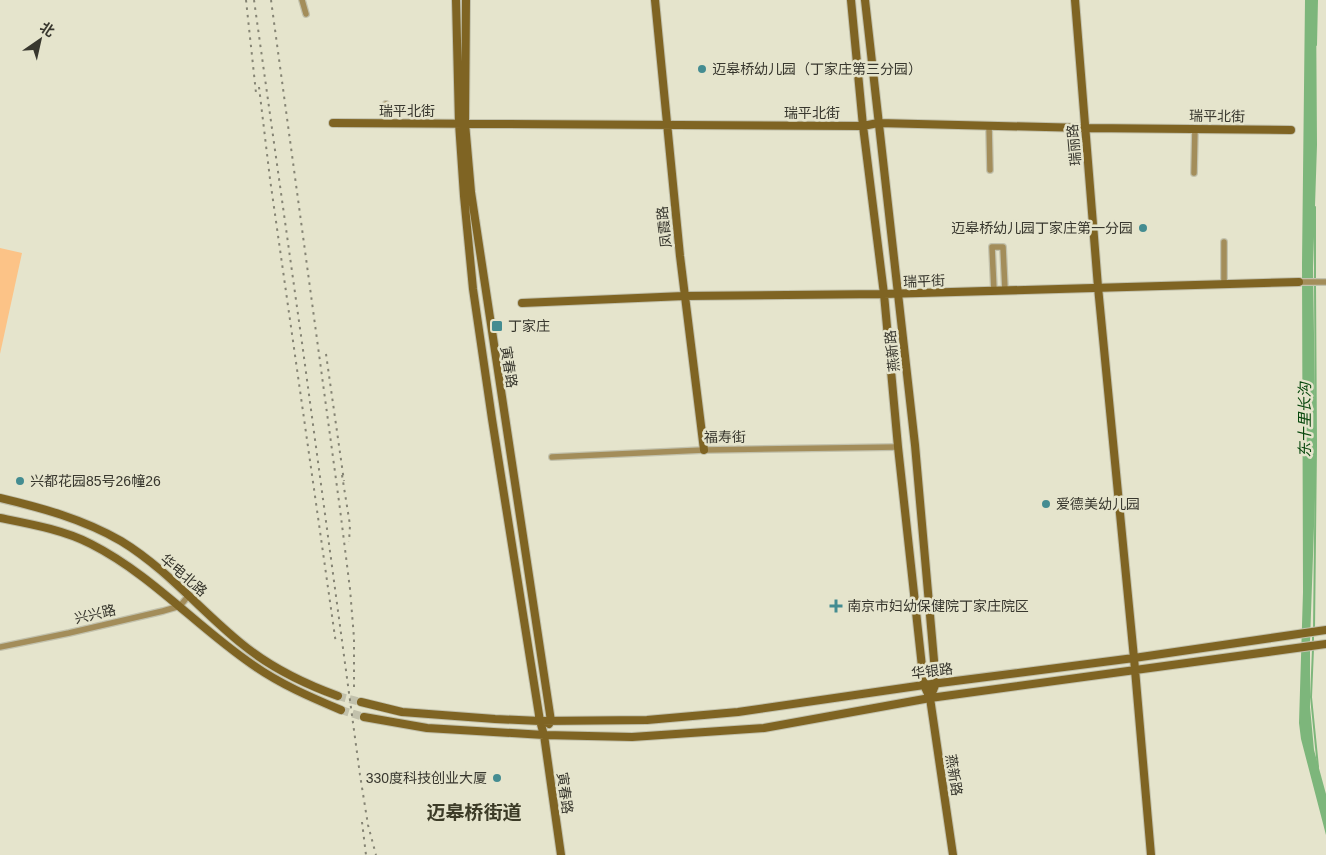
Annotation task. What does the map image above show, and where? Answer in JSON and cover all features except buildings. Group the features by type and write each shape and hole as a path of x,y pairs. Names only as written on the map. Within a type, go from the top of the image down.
{"street":[{"path":"302,0 306,14"},
{"name":"寅春路","path":"456,0 464,196 475,298 540,721 544,735 561,855"},
{"name":"寅春路","path":"466,0 462,123 551,721"},
{"name":"凤霞路","path":"655,0 684,296 704,450"},
{"name":"燕新路","path":"851,0 863,126 884,294 898,447 924,685 930,698 953,855"},
{"name":"燕新路","path":"865,0 914,445 936,683 930,698"},
{"name":"瑞丽路","path":"1075,0 1098,287 1151,855"},
{"path":"386,104 386,123"},
{"name":"瑞平北街","path":"334,123 863,126 878,123 1291,130"},
{"path":"988,126 990,170"},
{"path":"1194,173 1195,128"},
{"path":"1224,242 1224,284"},
{"path":"994,291 992,247 1003,247 1005,290"},
{"name":"瑞平街","path":"522,303 684,296 898,294 1326,282"},
{"name":"福寿街","path":"552,457 704,450 898,447"},
{"name":"华电北路","path":"0,498 70,518 100,530 121,542 145,558 189,595 244,646 293,677 338,696"},
{"name":"华电北路","path":"0,518 91,544 134,570 252,665 300,692 341,710"},
{"path":"180,606 189,595"},
{"name":"兴兴路","path":"0,647 78,631 180,606"},
{"name":"华银路","path":"540,721 647,720 738,712 1324,630"},
{"name":"华银路","path":"544,735 632,737 764,728 930,698 1324,644"},
{"path":"361,702 402,712 540,721"},
{"path":"364,717 427,728 544,735 551,721"}],"shaded area":[{"path":"0,248 22,253 0,354"}],"water":[{"path":"1305,0 1316,0 1317,145 1313,268 1316,469 1310,642 1310,707 1314,750 1326,794 1326,835 1301,739 1299,723 1303,592 1302,264"}],"waterway":[{"name":"东十里长沟","path":"1316,45 1317,0"},
{"name":"东十里长沟","path":"1315,207 1315,280"},
{"name":"东十里长沟","path":"1314,630 1315,284"},
{"name":"东十里长沟","path":"1313,634 1313,645"},
{"name":"东十里长沟","path":"1313,649 1311,697 1318,767"}],"tunnel":[{"path":"338,696 361,702"},
{"path":"341,710 364,717"}],"railway":[{"path":"246,0 256,93"},
{"path":"254,0 360,775 368,825 376,855"},
{"path":"271,0 350,589 354,638 354,687"},
{"path":"259,87 270,179 336,644"},
{"path":"326,354 344,481"},
{"path":"342,475 350,525 349,542"},
{"path":"362,822 366,855"}],"place":[{"name":"迈皋桥幼儿园（丁家庄第三分园）","path":"702,69"},
{"name":"迈皋桥幼儿园丁家庄第一分园","path":"1143,228"},
{"name":"丁家庄","path":"497,326"},
{"name":"兴都花园85号26幢26","path":"20,481"},
{"name":"爱德美幼儿园","path":"1046,504"},
{"name":"南京市妇幼保健院丁家庄院区","path":"836,606"},
{"name":"330度科技创业大厦","path":"497,778"}],"district":[{"name":"迈皋桥街道","path":"474,812"}]}
